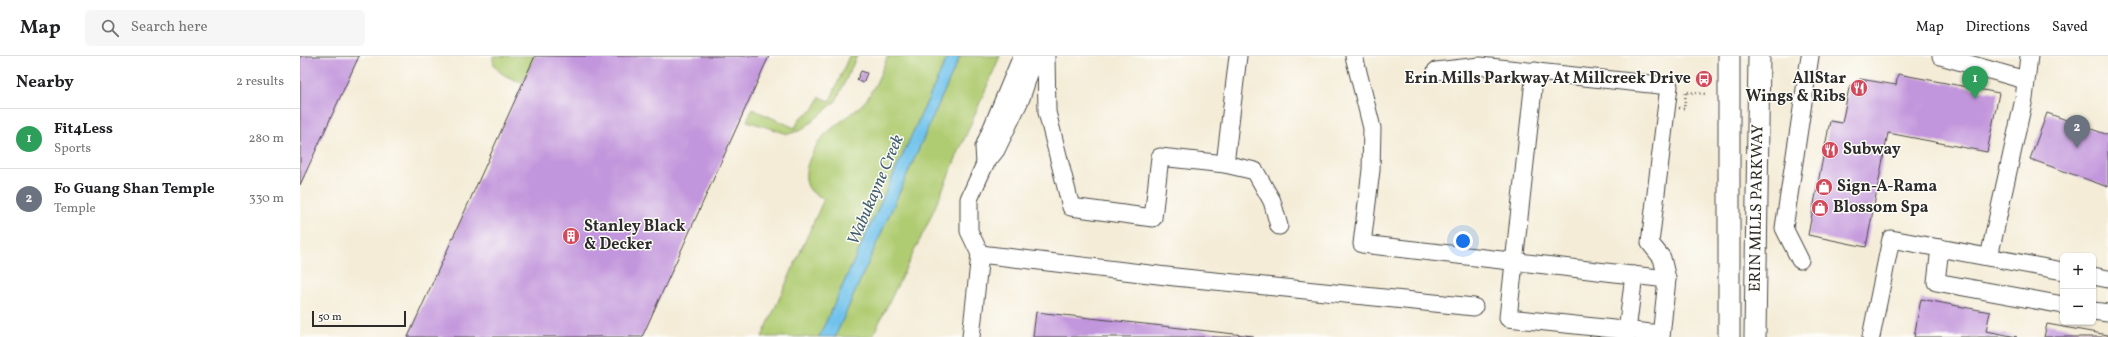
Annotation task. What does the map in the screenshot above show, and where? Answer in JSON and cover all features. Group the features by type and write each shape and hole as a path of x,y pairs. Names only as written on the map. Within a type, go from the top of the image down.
{"main road":[{"name":"ERIN MILLS PARKWAY","path":"1755,337 1759,56"},
{"name":"ERIN MILLS PARKWAY","path":"1728,57 1729,337"}],"lane":[{"path":"985,164 984,147 1022,56"},
{"path":"970,337 980,254 969,231 969,200 985,164 996,150 1021,98 1035,56"},
{"path":"1046,56 1047,112 1072,207 1153,218 1160,156 1225,164 1255,171 1272,201 1279,226"},
{"path":"1225,164 1238,56"},
{"path":"1354,56 1372,128 1371,170 1362,244 1667,279"},
{"path":"1800,260 1784,228 1810,56"},
{"path":"1941,56 2026,80"},
{"path":"1989,257 2024,100 2029,56"},
{"path":"1436,71 1480,66 1535,71 1592,79 1669,86 1650,243 1662,258 1667,279 1661,336 1508,318 1535,71"},
{"path":"1871,337 1891,239 2060,270"},
{"path":"1940,248 1936,282 2060,304"},
{"path":"980,254 1175,277 1474,307"},
{"path":"1627,331 1634,276"},
{"path":"2096,277 2108,279"},
{"path":"2096,312 2108,314"}],"path":[{"path":"1666,106 1684,109 1686,92 1706,94"}],"green space":[{"path":"493,56 535,56 522,83 502,74 495,67"},
{"path":"849,56 857,56 836,101 802,130 788,134 747,121 752,109 795,128 800,118 813,110 820,97 830,101"},
{"path":"888,56 948,56 819,337 762,337 824,199 811,191 807,185 806,171 814,150 827,133 856,110 870,95"},
{"path":"960,56 1000,56 929,221 872,337 835,337"}],"water":[{"path":"948,56 960,56 835,337 819,337"}],"building":[{"path":"300,56 359,56 300,185"},
{"name":"Stanley Black & Decker","path":"535,56 769,56 642,337 408,337"},
{"path":"861,71 867,73 863,83 857,80"},
{"path":"1898,74 1999,93 1987,152 1888,133 1866,247 1808,235 1830,121 1842,123 1849,88 1860,79 1896,85"},
{"path":"2047,113 2108,135 2108,187 2030,159"},
{"path":"1921,299 1990,312 1986,331 2017,337 1914,337"},
{"path":"1036,312 1253,336 1253,337 1033,337"},
{"path":"2047,324 2108,335 2108,337 2044,337"}],"place":[{"name":"Erin Mills Parkway At Millcreek Drive","path":"1704,79"},
{"name":"AllStar Wings & Ribs","path":"1859,88"},
{"name":"Fit4Less","path":"1975,99"},
{"name":"Fo Guang Shan Temple","path":"2077,148"},
{"name":"Subway","path":"1830,150"},
{"name":"Sign-A-Rama","path":"1824,187"},
{"name":"Blossom Spa","path":"1820,208"},
{"name":"Stanley Black & Decker","path":"571,236"}],"water label":[{"name":"Wabukayne Creek","path":"876,190"}]}
